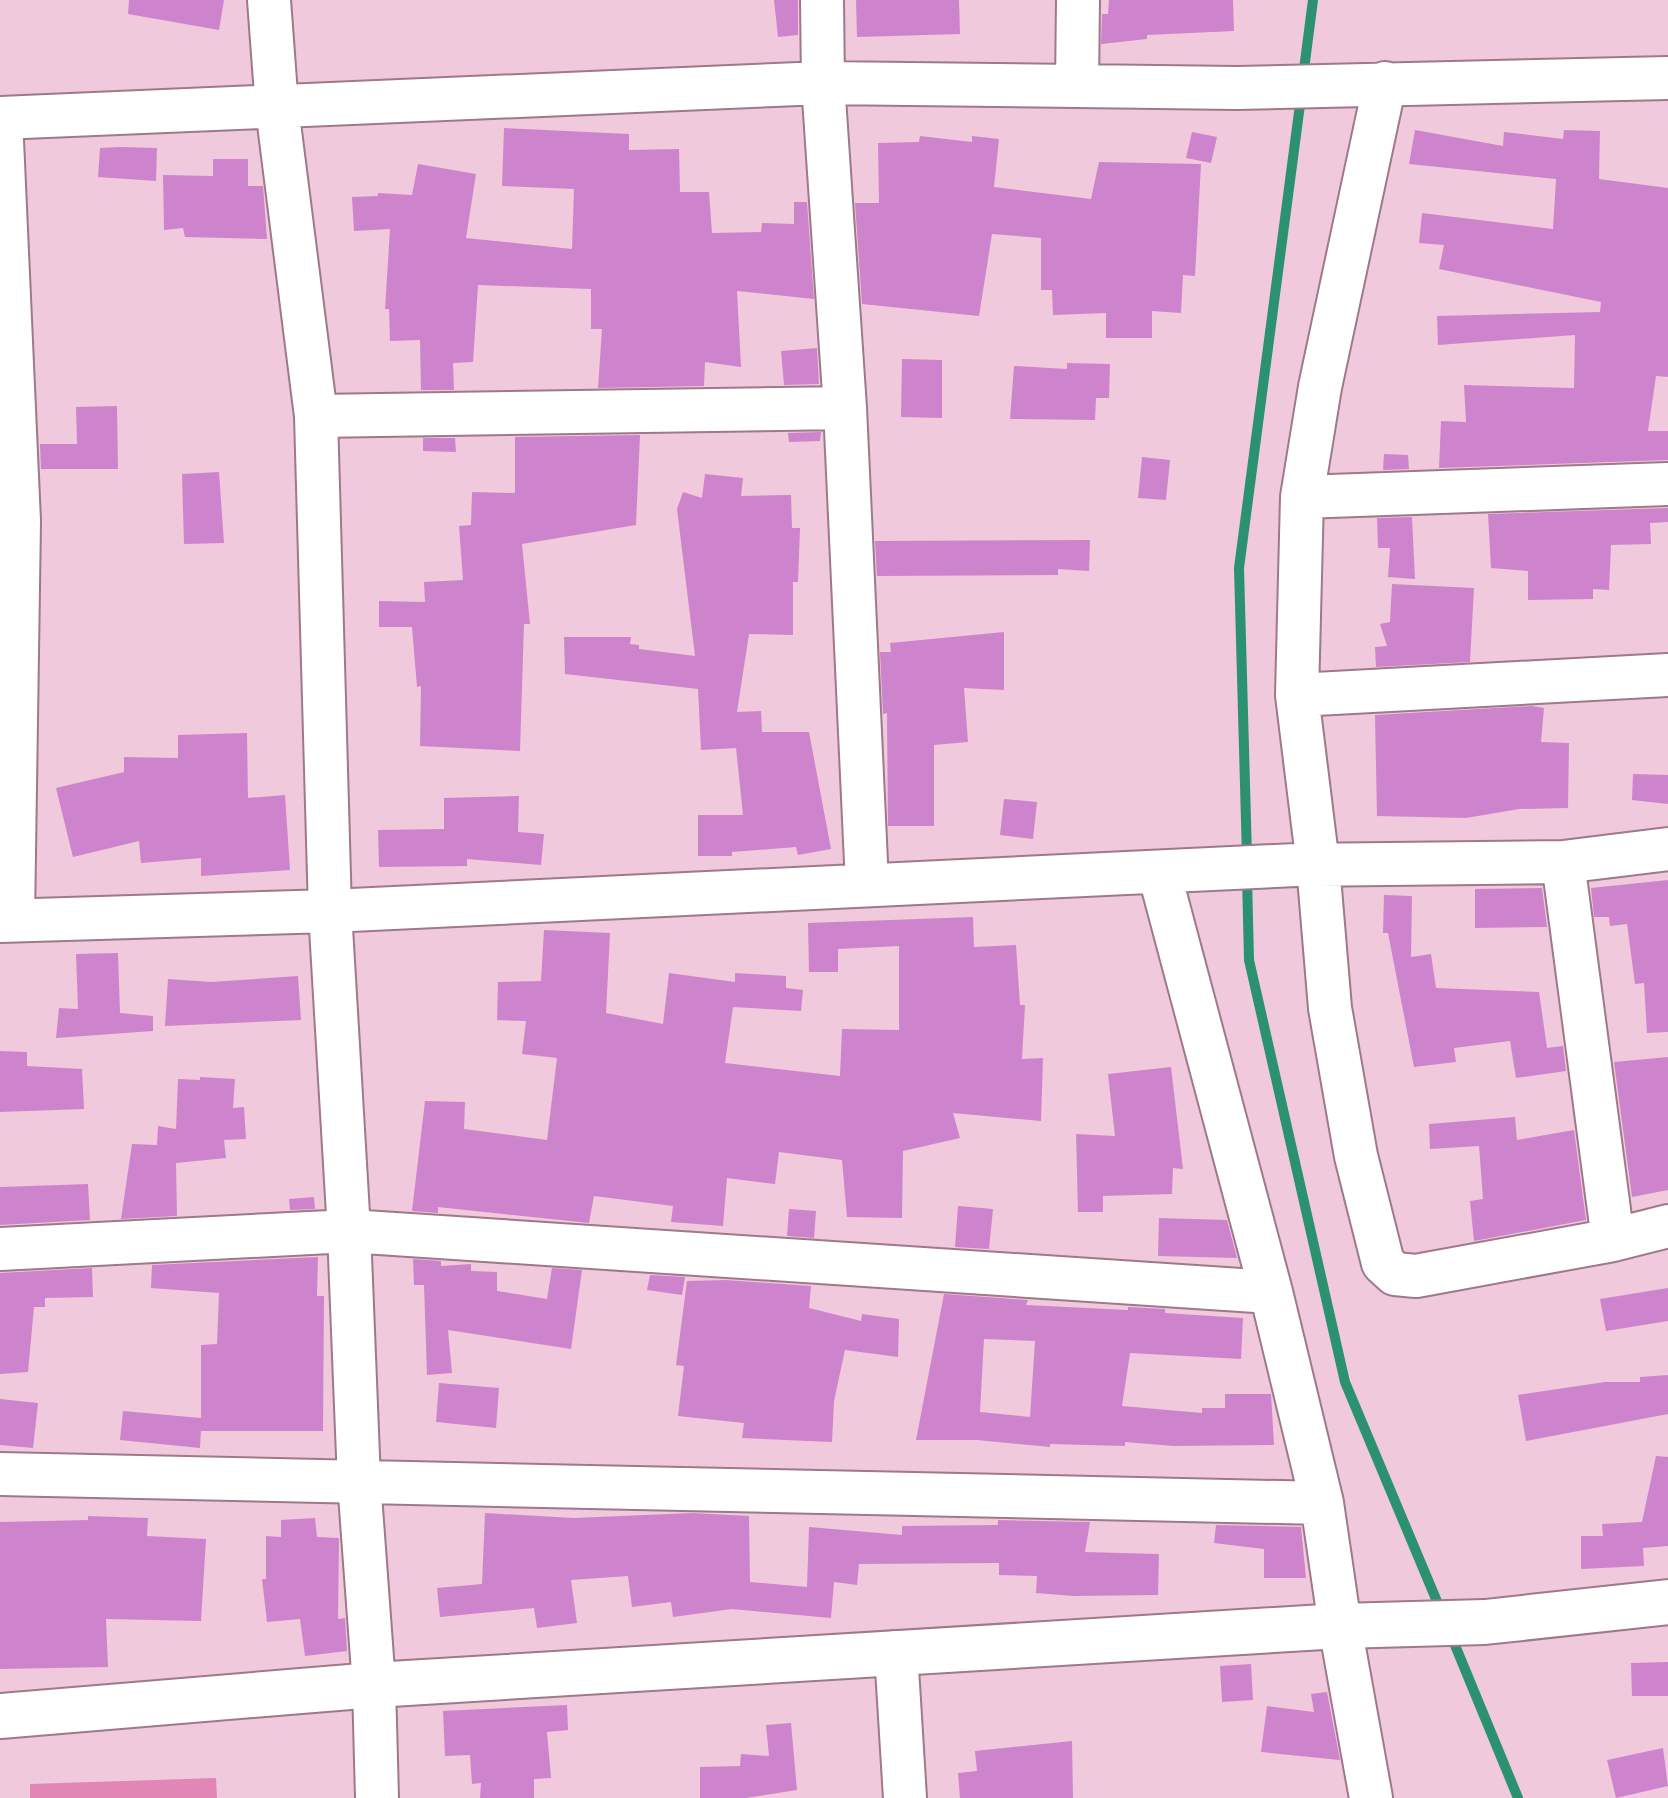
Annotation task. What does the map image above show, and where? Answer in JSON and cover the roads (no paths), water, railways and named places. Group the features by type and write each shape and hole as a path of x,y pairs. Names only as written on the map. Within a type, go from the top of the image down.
{"main road":[{"path":"0,1716 374,1685 1340,1626 1485,1622 1668,1602"}],"street":[{"path":"269,0 277,108 316,416 330,911 349,1231 359,1481 374,1685 377,1798"},
{"path":"822,0 823,83 845,408 867,884"},
{"path":"1077,86 1078,0"},
{"path":"1668,78 1237,88 823,83 0,118 19,521 6,920 330,911 1307,865 1563,862 1668,849"},
{"path":"1375,83 1302,497 1297,695 1307,865 1356,1156 1383,1263 1395,1274 1416,1276 1613,1240 1668,1226"},
{"path":"316,416 845,408"},
{"path":"1302,497 1668,484"},
{"path":"1297,695 1668,675"},
{"path":"1563,862 1613,1240"},
{"path":"1175,872 1322,1503 1371,1798"},
{"path":"0,1249 349,1231 1271,1292"},
{"path":"0,1474 1322,1503"},
{"path":"896,1652 905,1798"}],"waterway":[{"path":"1303,77 1313,0"},
{"path":"1247,857 1239,568 1301,97"},
{"path":"1247,877 1249,960 1345,1382 1441,1611"},
{"path":"1450,1633 1518,1798"}]}
